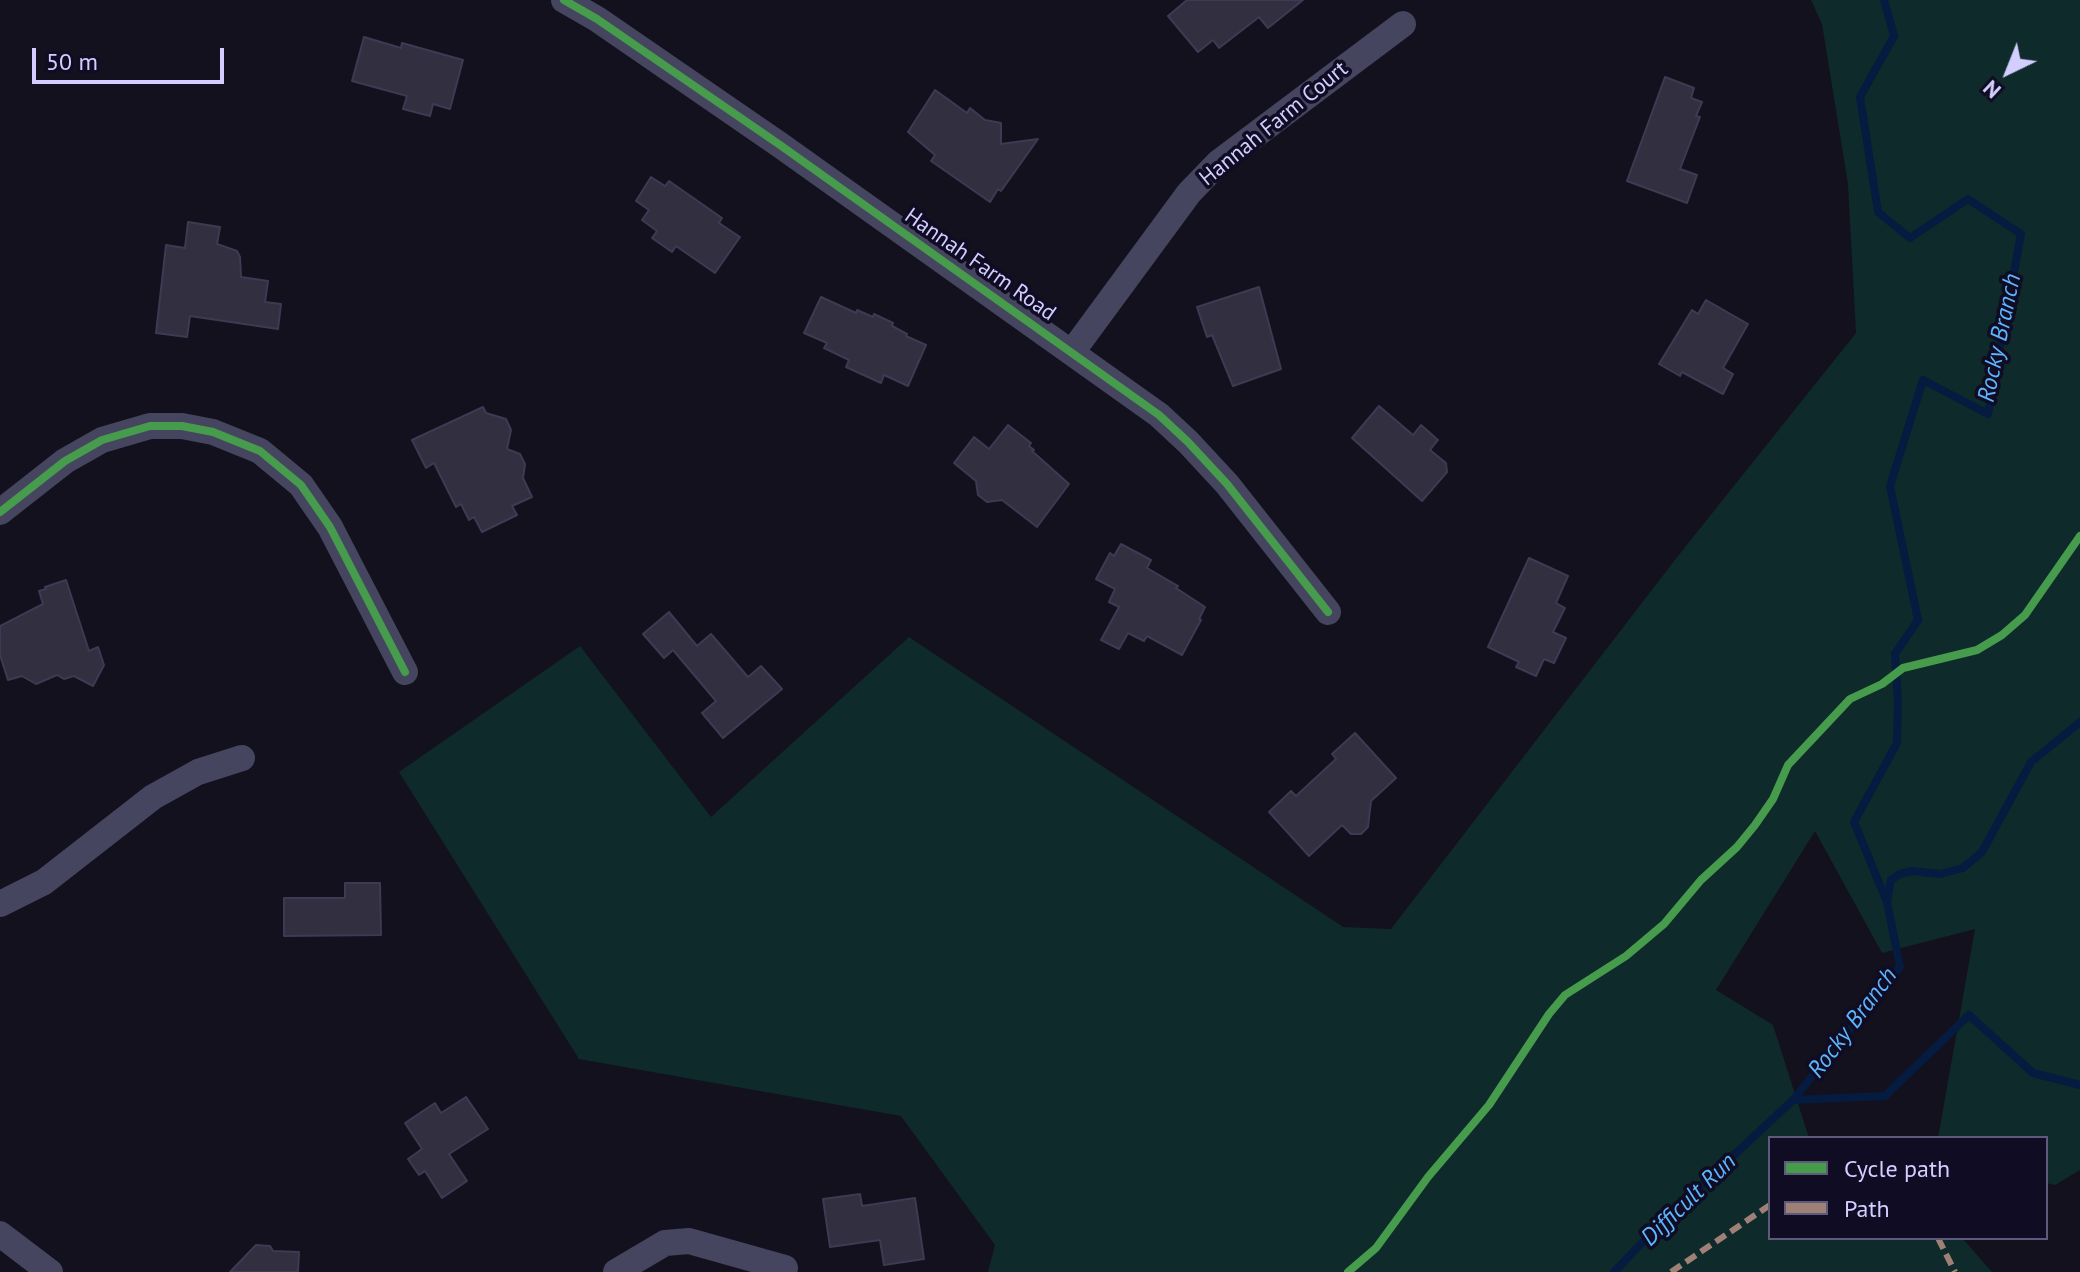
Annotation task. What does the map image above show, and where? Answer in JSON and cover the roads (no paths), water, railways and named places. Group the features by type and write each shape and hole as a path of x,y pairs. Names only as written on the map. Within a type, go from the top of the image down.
{"street":[{"name":"Hannah Farm Road","path":"564,0 597,19 780,145 1159,415 1227,484 1328,612"},
{"name":"Hannah Farm Court","path":"1072,352 1189,193 1218,163 1403,24"},
{"path":"0,512 65,461 102,440 150,426 182,426 213,432 260,451 301,485 330,527 405,672"},
{"path":"0,904 44,882 153,797 198,772 242,758"},
{"path":"0,1234 50,1272"},
{"path":"616,1272 665,1243 689,1241 785,1268"}],"waterway":[{"name":"Rocky Branch","path":"1793,1100 1900,967 1887,902 1854,822 1897,743 1895,654 1918,620 1890,486 1923,380 1988,414 2021,234 1968,199 1910,238 1878,212 1860,97 1894,36 1884,0"},
{"path":"1887,901 1891,880 1900,874 1912,871 1940,874 1963,868 1982,852 2031,762 2080,722"},
{"name":"Difficult Run","path":"1614,1272 1660,1224 1793,1100 1885,1096 1969,1015 2033,1073 2080,1085"}]}
